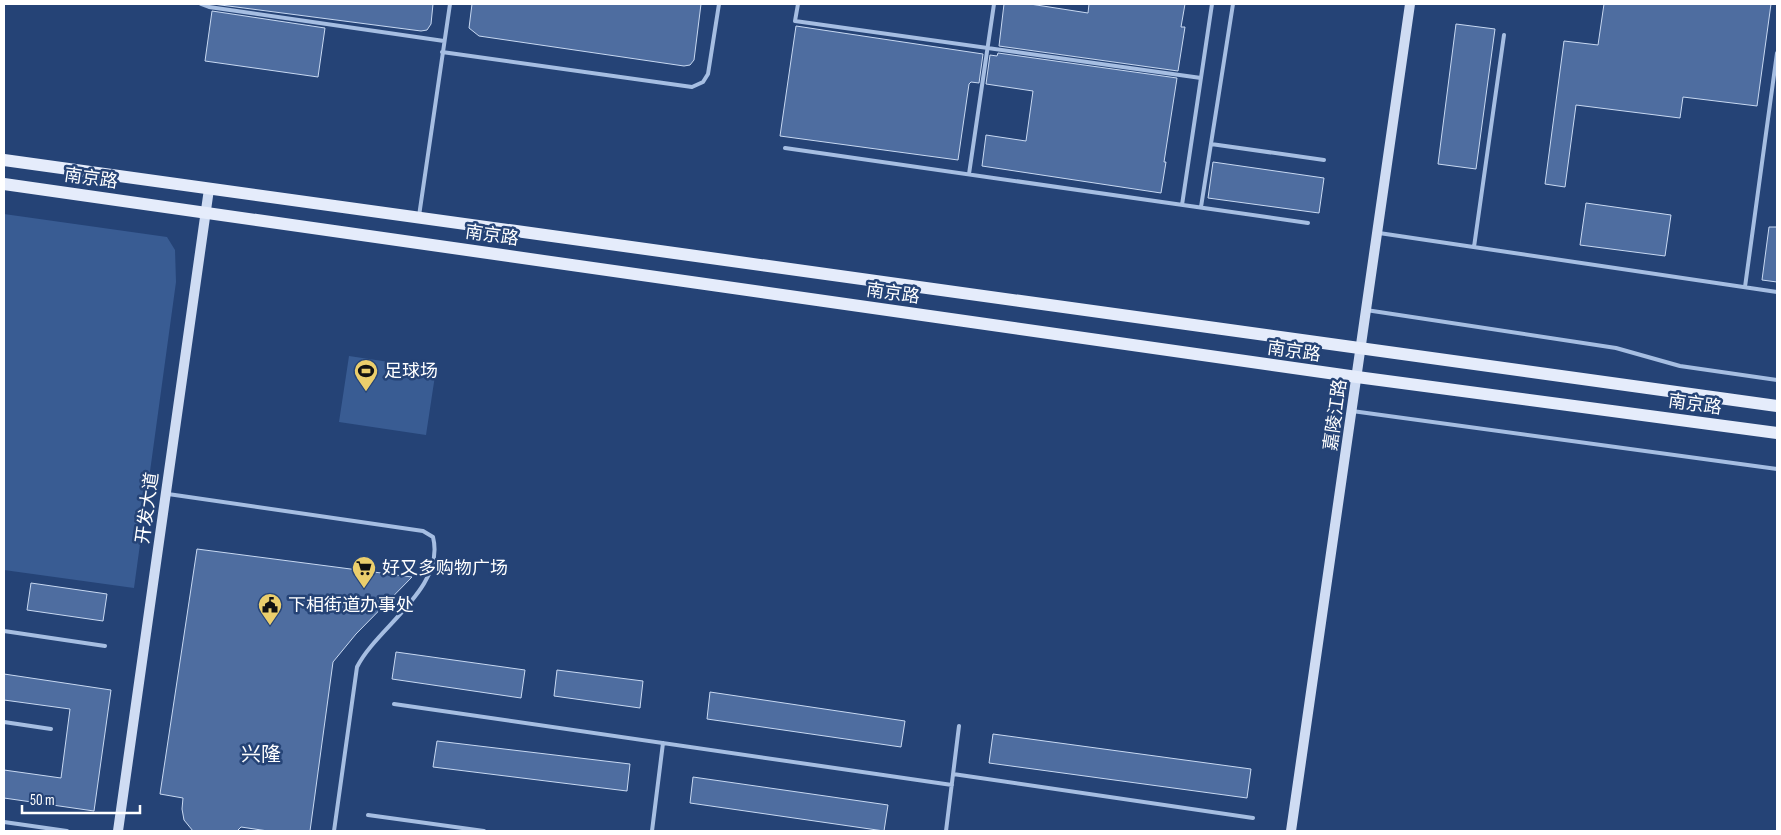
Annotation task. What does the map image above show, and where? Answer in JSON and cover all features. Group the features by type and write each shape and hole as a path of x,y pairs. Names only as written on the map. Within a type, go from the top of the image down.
{"main road":[{"name":"南京路","path":"4,160 1777,406"},
{"name":"南京路","path":"4,184 206,211 1357,377 1777,433"}],"street":[{"name":"嘉陵江路","path":"1291,831 1410,4"},
{"name":"开发大道","path":"118,831 209,189"}],"lane":[{"path":"201,4 209,7 444,41"},
{"path":"419,218 450,4"},
{"path":"442,52 692,87 703,82 708,74 719,4"},
{"path":"798,4 795,21 1201,78"},
{"path":"969,174 994,4"},
{"path":"1182,204 1212,4"},
{"path":"1201,207 1233,4"},
{"path":"1474,247 1504,35"},
{"path":"1745,287 1777,53"},
{"path":"1211,144 1324,160"},
{"path":"784,148 1308,222"},
{"path":"1377,232 1777,292"},
{"path":"1365,310 1616,348 1680,366 1777,380"},
{"path":"1352,411 1777,469"},
{"path":"166,493 423,531 433,537 436,549 430,570 410,606 364,653 357,667 334,831"},
{"path":"4,631 105,646"},
{"path":"394,704 952,785"},
{"path":"4,722 51,729"},
{"path":"946,831 959,726"},
{"path":"652,831 663,743"},
{"path":"953,774 1253,818"},
{"path":"368,815 484,831"},
{"path":"4,822 67,831"}],"shaded area":[{"path":"4,214 167,237 175,250 176,282 134,588 4,570"},
{"path":"349,356 436,369 426,435 339,422"}],"building":[{"path":"213,4 433,4 431,24 427,30 421,31"},
{"path":"472,4 701,4 694,60 690,65 684,66 479,36 469,28"},
{"path":"1004,4 1030,4 1088,13 1089,4 1185,4 1181,27 1185,27 1178,71 999,46"},
{"path":"1604,4 1771,4 1757,106 1683,97 1680,118 1576,105 1565,187 1545,184 1564,41 1598,45"},
{"path":"212,11 325,28 318,77 205,61"},
{"path":"1456,24 1495,29 1476,169 1438,164"},
{"path":"796,26 983,54 979,83 971,82 969,84 958,160 780,136"},
{"path":"998,53 1177,78 1161,193 982,166 986,135 1026,141 1033,91 986,84 990,55 997,56"},
{"path":"1213,162 1324,178 1319,213 1208,198"},
{"path":"1586,203 1671,215 1665,256 1580,245"},
{"path":"1769,227 1777,227 1777,282 1762,280"},
{"path":"197,549 412,577 356,634 333,662 310,831 268,831 241,827 237,831 193,831 184,820 183,798 160,794"},
{"path":"31,583 107,594 103,621 27,610"},
{"path":"396,652 525,670 521,698 392,679"},
{"path":"557,670 643,681 640,708 554,696"},
{"path":"4,674 111,690 94,811 4,798 4,770 61,778 70,709 4,700"},
{"path":"710,692 905,721 901,747 707,719"},
{"path":"993,734 1251,769 1247,798 989,763"},
{"path":"437,741 630,764 627,791 433,767"},
{"path":"693,777 888,805 884,831 690,803"}],"place":[{"name":"足球场","path":"366,392"},
{"name":"好又多购物广场","path":"364,589"},
{"name":"下相街道办事处","path":"270,626"}],"district":[{"name":"兴隆","path":"261,754"}]}
